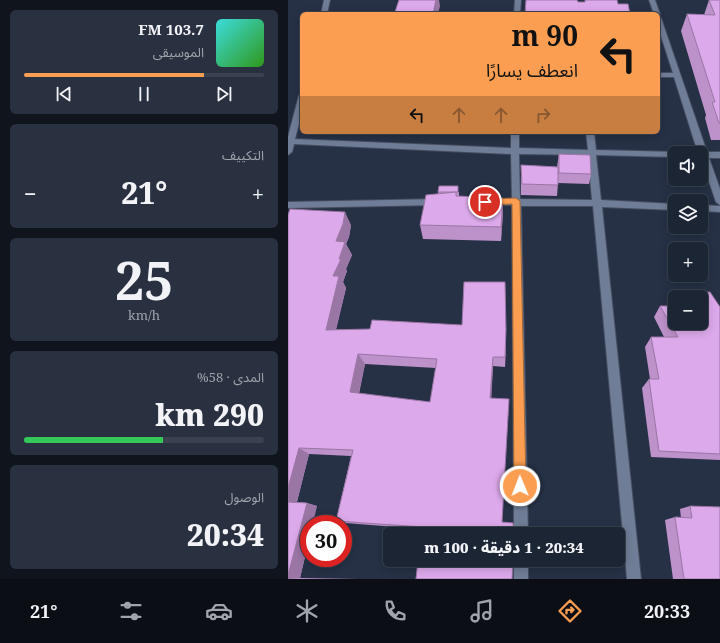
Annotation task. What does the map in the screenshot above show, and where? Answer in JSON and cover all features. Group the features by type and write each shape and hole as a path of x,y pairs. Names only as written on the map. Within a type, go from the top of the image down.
{"street":[{"path":"325,12 328,0"},
{"path":"517,12 518,0"},
{"path":"652,0 656,12"},
{"path":"660,24 700,146"},
{"path":"660,75 678,75"},
{"path":"288,152 300,105"},
{"path":"515,134 521,527"},
{"path":"590,134 634,579"},
{"path":"291,141 515,150 668,154"},
{"path":"708,155 720,155"},
{"path":"708,169 720,202"},
{"path":"484,202 516,201 597,203 668,207"},
{"path":"288,205 445,202"},
{"path":"708,208 720,209"},
{"path":"521,567 522,579"}],"building":[{"path":"399,0 436,0 433,12 395,12"},
{"path":"526,0 577,0 578,2 585,2 585,0 617,0 618,4 628,4 630,12 525,12"},
{"path":"709,0 720,0 720,123 712,102 715,102 687,14 715,15"},
{"path":"559,154 590,155 591,174 559,173"},
{"path":"521,165 558,167 558,185 522,184"},
{"path":"439,186 458,186 458,192 438,192"},
{"path":"456,192 456,196 503,198 501,227 420,225 426,195"},
{"path":"290,209 345,212 343,224 336,241 345,242 339,259 341,259 333,276 339,276 326,330 370,329 372,320 462,325 464,282 505,282 505,357 493,357 490,398 509,399 502,522 513,523 513,527 423,527 352,522 352,515 337,515 353,450 299,448 288,488 288,215","holes":["358,354 437,359 430,402 350,392"]},
{"path":"708,292 710,292 720,307 720,454 659,451 649,379 659,379 651,337 678,337 674,330 708,330"},
{"path":"660,306 668,306 668,320"},
{"path":"288,502 307,503 304,515 300,515 300,530 288,575"},
{"path":"690,506 720,507 720,579 684,579 675,517 692,518"},
{"path":"417,567 513,567 512,579 416,579"}],"route":[{"path":"485,202 516,201 520,486"}]}
